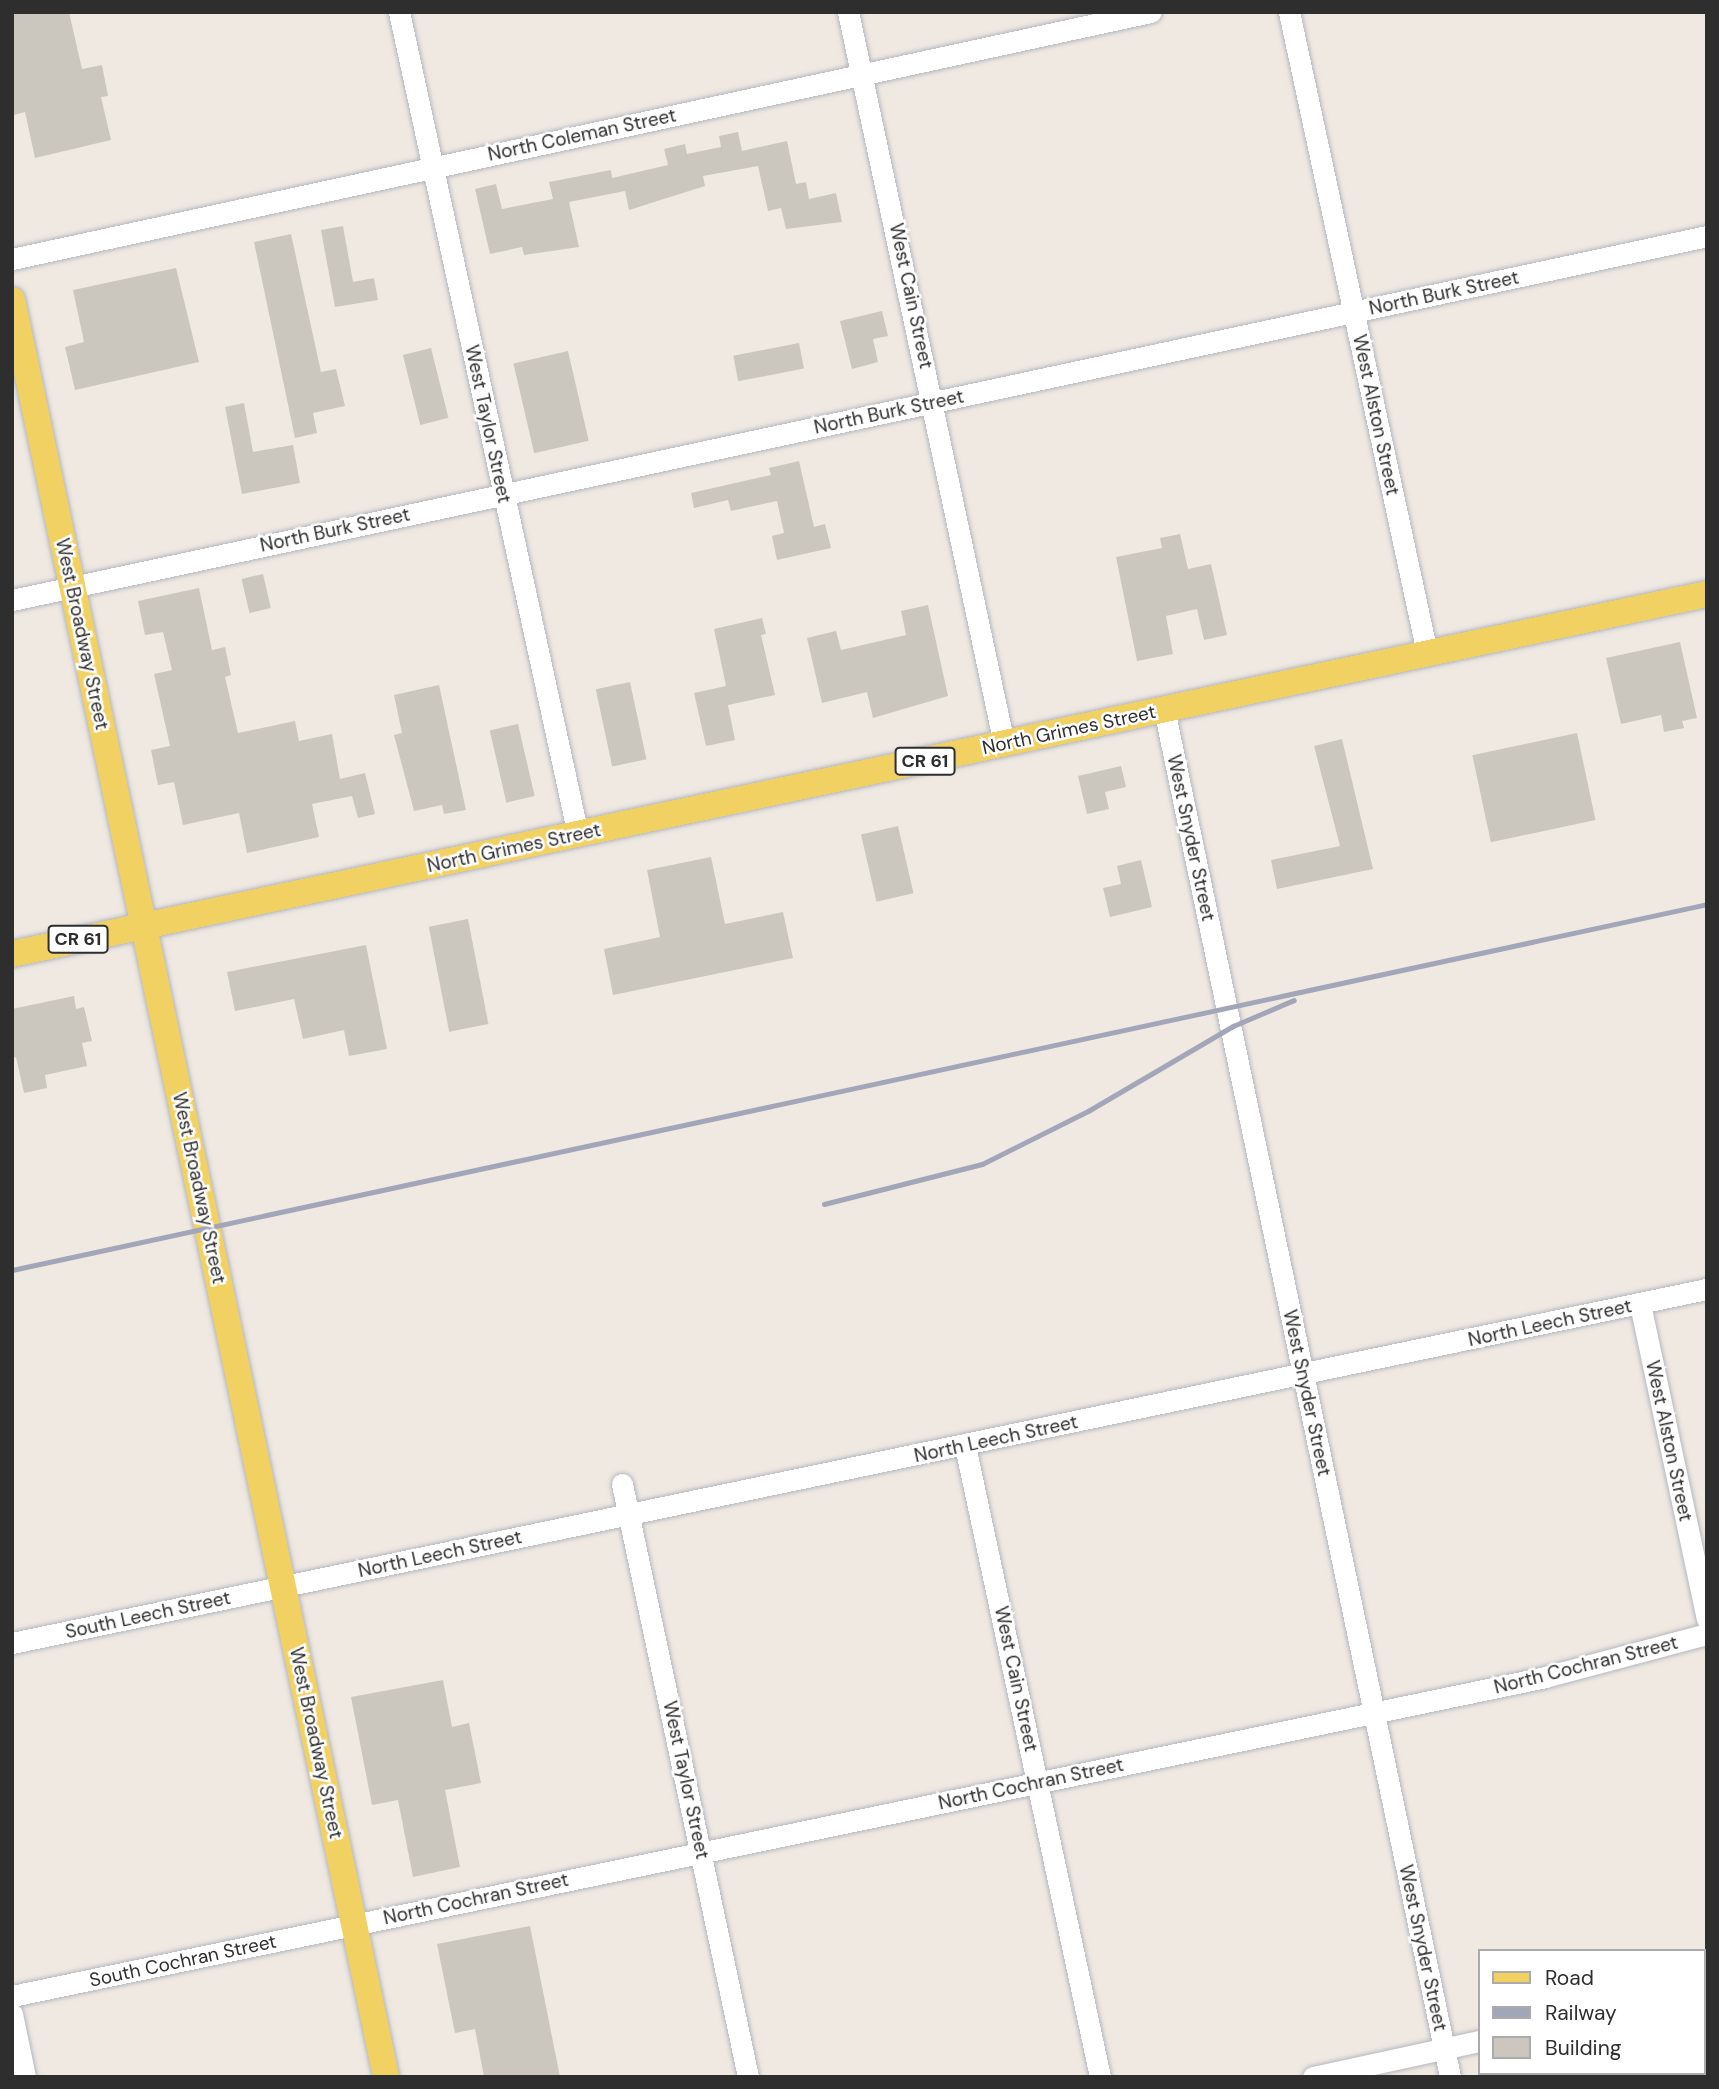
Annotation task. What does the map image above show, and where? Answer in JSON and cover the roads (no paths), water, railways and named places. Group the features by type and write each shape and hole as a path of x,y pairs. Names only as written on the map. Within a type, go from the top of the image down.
{"main road":[{"name":"West Broadway Street","path":"12,300 386,2077"},
{"name":"North Grimes Street","path":"144,925 1707,594"},
{"name":"CR 61","path":"12,954 144,925"}],"street":[{"name":"West Taylor Street","path":"399,12 578,835"},
{"name":"West Cain Street","path":"848,12 1004,744"},
{"name":"North Coleman Street","path":"12,259 1151,12"},
{"name":"West Alston Street","path":"1289,12 1427,653"},
{"name":"North Burk Street","path":"12,600 1707,236"},
{"name":"West Snyder Street","path":"1164,709 1450,2077"},
{"name":"North Leech Street","path":"284,1587 1303,1376 1707,1289"},
{"name":"West Alston Street","path":"1640,1304 1707,1619"},
{"name":"West Cain Street","path":"965,1446 1100,2077"},
{"name":"West Taylor Street","path":"622,1484 748,2077"},
{"name":"South Leech Street","path":"12,1643 284,1587"},
{"name":"North Cochran Street","path":"354,1925 1545,1677 1707,1634"},
{"name":"South Cochran Street","path":"12,1996 354,1925"},
{"path":"12,2014 25,2077"},
{"path":"1312,2077 1478,2041"}],"railway":[{"path":"12,1270 1707,904"},
{"path":"824,1204 982,1164 1088,1111 1233,1026 1294,1000"}]}
